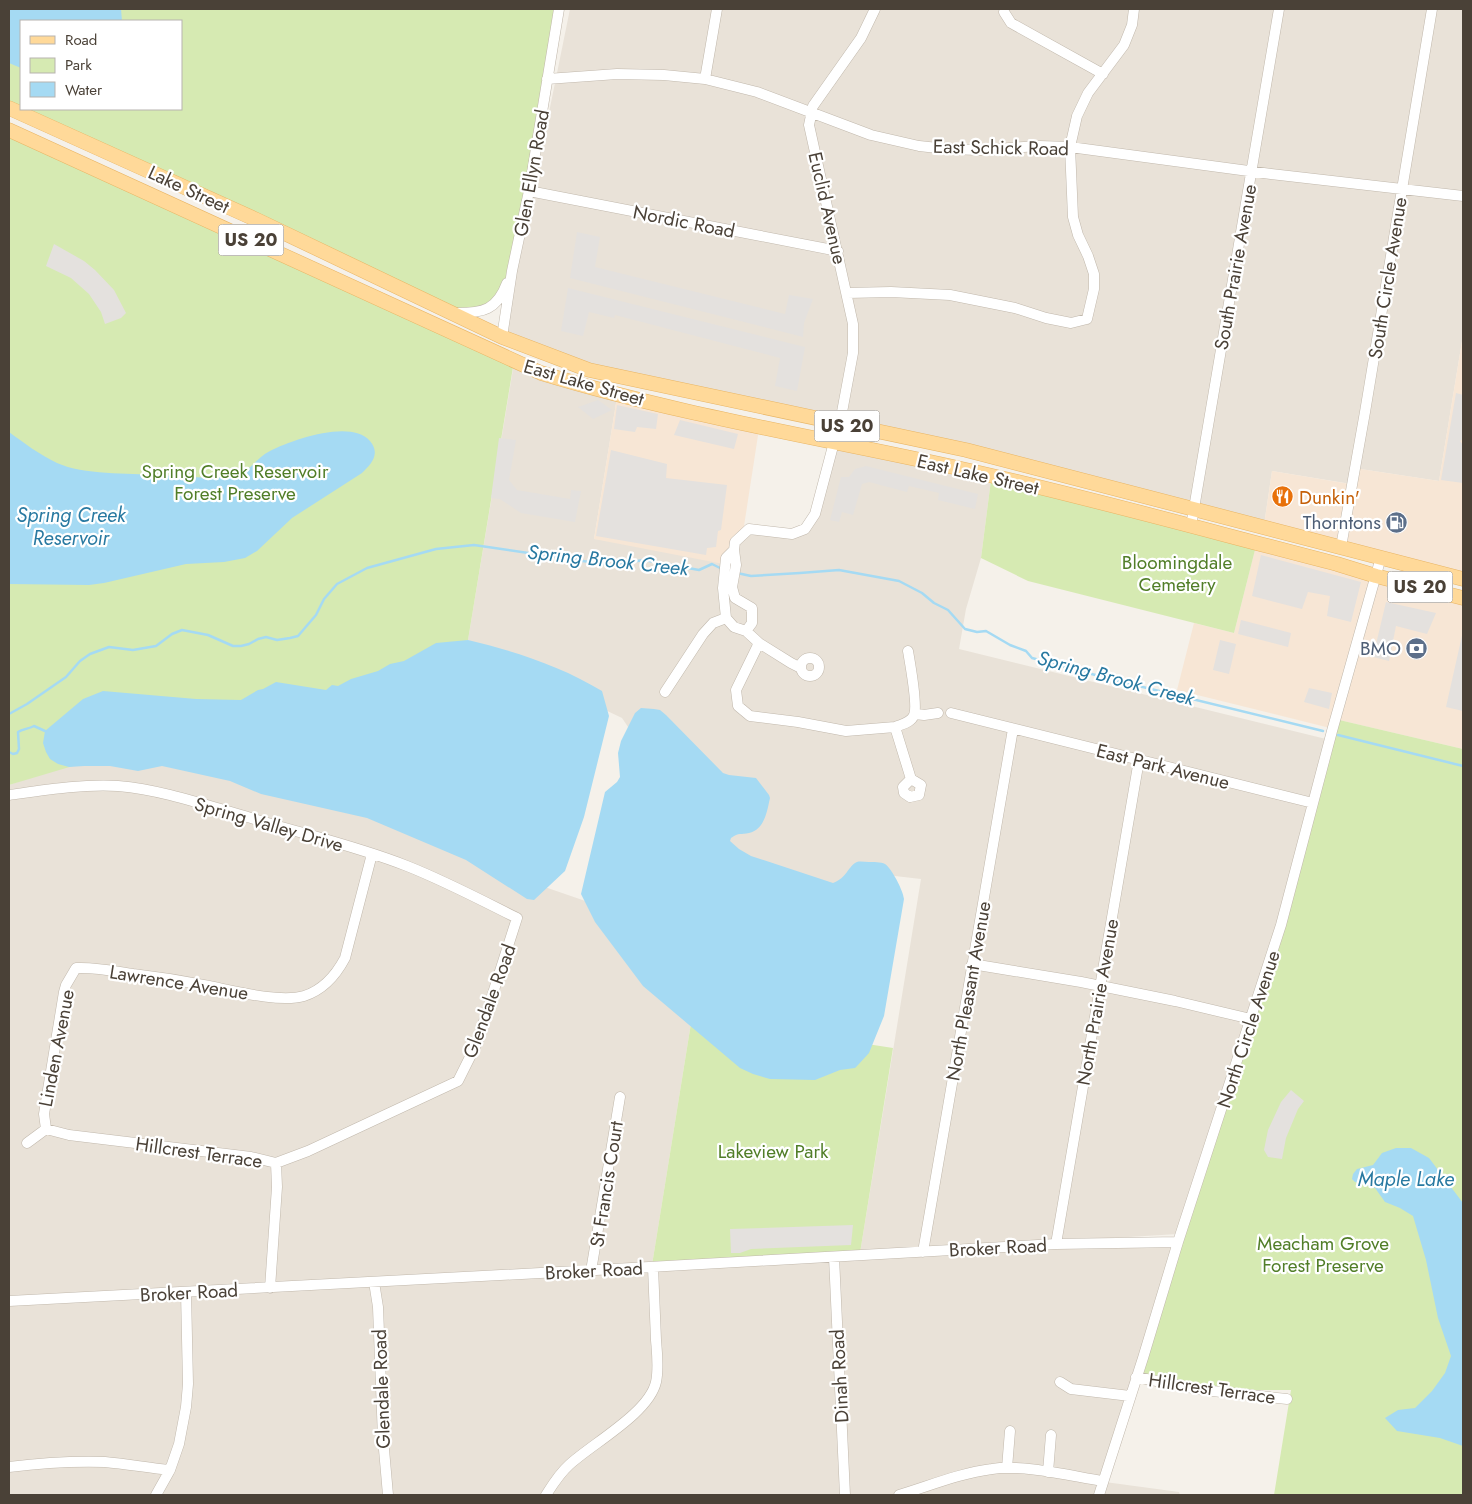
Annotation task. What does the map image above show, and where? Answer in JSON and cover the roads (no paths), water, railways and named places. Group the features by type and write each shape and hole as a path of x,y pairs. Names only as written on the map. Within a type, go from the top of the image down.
{"main road":[{"name":"Lake Street","path":"9,108 256,220 502,337"},
{"name":"Lake Street","path":"9,130 493,351"},
{"path":"53,150 61,131"},
{"path":"493,351 502,337"},
{"name":"East Lake Street","path":"502,337 589,370 966,450 1463,579"},
{"name":"East Lake Street","path":"493,351 541,373 586,387 965,470 1191,526 1463,598"}],"street":[{"name":"Glen Ellyn Road","path":"502,337 512,270 529,191 559,9"},
{"path":"705,78 717,9"},
{"path":"810,113 822,91 861,38 875,9"},
{"path":"847,293 891,292 950,295 1015,308 1071,324 1089,321 1094,290 1094,274 1078,235 1073,216 1070,148 1077,116 1088,93 1124,45 1132,25 1134,9"},
{"name":"South Prairie Avenue","path":"1191,526 1279,9"},
{"name":"South Circle Avenue","path":"1341,547 1432,9"},
{"path":"1004,12 1011,23 1018,28 1103,74"},
{"name":"East Schick Road","path":"547,79 617,74 705,78 757,92 871,134 933,148 980,150 1039,146 1070,148 1463,196"},
{"name":"Euclid Avenue","path":"730,571 735,542 749,529 792,534 805,529 815,514 839,424 853,353 853,324 809,125 810,113"},
{"name":"Nordic Road","path":"529,191 838,251"},
{"path":"451,313 476,313 497,304 505,290 512,270"},
{"name":"North Circle Avenue","path":"1098,1495 1281,925 1381,557"},
{"path":"730,571 723,588 726,618 734,627 746,632 760,643 801,668"},
{"path":"730,571 735,598 752,608 752,623 746,632"},
{"path":"665,692 703,634 713,623 726,618"},
{"path":"760,643 736,690 738,706 750,716 846,731 895,727 908,722 915,714 908,651"},
{"path":"915,714 924,715 938,712"},
{"name":"East Park Avenue","path":"951,714 1313,803"},
{"path":"895,727 910,779"},
{"name":"North Pleasant Avenue","path":"923,1252 1013,729"},
{"name":"North Prairie Avenue","path":"1056,1244 1139,760"},
{"name":"Spring Valley Drive","path":"9,795 69,786 117,786 172,795 372,854 406,866 445,882 517,918"},
{"name":"Lawrence Avenue","path":"76,968 92,968 185,981 232,991 281,998 293,998 310,993 328,983 339,969 348,950 372,854"},
{"name":"Glendale Road","path":"402,1107 458,1080 477,1042 517,918"},
{"path":"972,964 1100,986 1251,1019"},
{"name":"Linden Avenue","path":"46,1129 44,1114 64,992 76,968"},
{"name":"St Francis Court","path":"591,1271 620,1096"},
{"name":"Hillcrest Terrace","path":"46,1129 69,1135 252,1157 276,1163 308,1151 402,1107"},
{"path":"27,1143 46,1129"},
{"path":"270,1288 277,1187 276,1163"},
{"name":"Broker Road","path":"9,1301 591,1271 1056,1244 1178,1242"},
{"name":"Dinah Road","path":"834,1257 845,1495"},
{"path":"546,1495 568,1466 643,1406 654,1389 658,1369 652,1267"},
{"name":"Glendale Road","path":"374,1282 378,1307 383,1438 388,1495"},
{"path":"156,1495 170,1470 184,1424 188,1392 186,1292"},
{"name":"Hillcrest Terrace","path":"1136,1377 1203,1390 1287,1399"},
{"path":"1060,1382 1071,1389 1130,1396"},
{"path":"1007,1468 1010,1431"},
{"path":"1048,1472 1051,1435"},
{"path":"9,1467 42,1463 80,1462 170,1470"},
{"path":"899,1495 973,1472 993,1468 1048,1472 1103,1481"}],"water":[{"path":"9,9 121,9 122,20 20,20 20,68 9,63"},
{"name":"Spring Creek Reservoir","path":"9,432 38,453 57,463 80,470 106,473 200,478 234,476 246,471 270,451 306,437 336,432 349,432 361,435 370,441 375,454 362,473 292,518 257,551 245,558 224,562 186,564 89,585 9,584"},
{"path":"468,640 537,660 586,682 602,691 609,716 584,817 565,871 534,900 527,899 466,860 367,818 261,794 230,781 162,766 138,771 110,766 69,767 58,764 50,759 43,743 45,731 83,699 103,691 196,699 241,700 276,682 326,690 332,685 338,686 351,679 378,671 390,664 404,661 436,643"},
{"path":"641,708 660,710 723,773 756,778 769,795 766,814 759,828 731,838 730,841 739,849 751,856 833,883 838,881 851,866 858,862 883,863 894,875 902,890 904,899 884,1016 869,1053 855,1068 840,1070 815,1080 770,1079 740,1068 643,986 595,922 581,894 605,792 620,777 618,753 621,741 635,713"},
{"name":"Maple Lake","path":"1396,1148 1411,1148 1429,1158 1463,1203 1463,1446 1440,1438 1397,1431 1385,1418 1398,1410 1415,1408 1432,1391 1445,1373 1451,1356 1438,1318 1426,1260 1413,1216 1385,1202 1375,1188 1355,1182 1352,1179 1357,1169 1373,1165 1382,1153"}],"waterway":[{"name":"Spring Brook Creek","path":"9,714 66,677 80,661 90,654 109,647 133,650 156,646 172,634 182,630 208,635 233,646 249,644 266,637 277,640 298,636 316,615 324,599 337,584 367,568 436,549 474,545 610,565 644,560 699,570 712,564 722,569"},
{"name":"Spring Brook Creek","path":"737,573 751,576 839,570 899,581 948,610 965,629 977,632 986,631 1010,645 1026,651 1032,658 1323,731"},
{"path":"9,752 17,753 19,749 18,732 34,726 45,731"},
{"name":"Spring Brook Creek","path":"1338,735 1463,766"}],"place":[{"name":"Dunkin'","path":"1283,497"},
{"name":"Thorntons","path":"1397,522"},
{"name":"BMO","path":"1417,648"}],"park label":[{"name":"Spring Creek Reservoir Forest Preserve","path":"235,482"},
{"name":"Bloomingdale Cemetery","path":"1177,573"},
{"name":"Lakeview Park","path":"773,1151"},
{"name":"Meacham Grove Forest Preserve","path":"1323,1254"}]}
